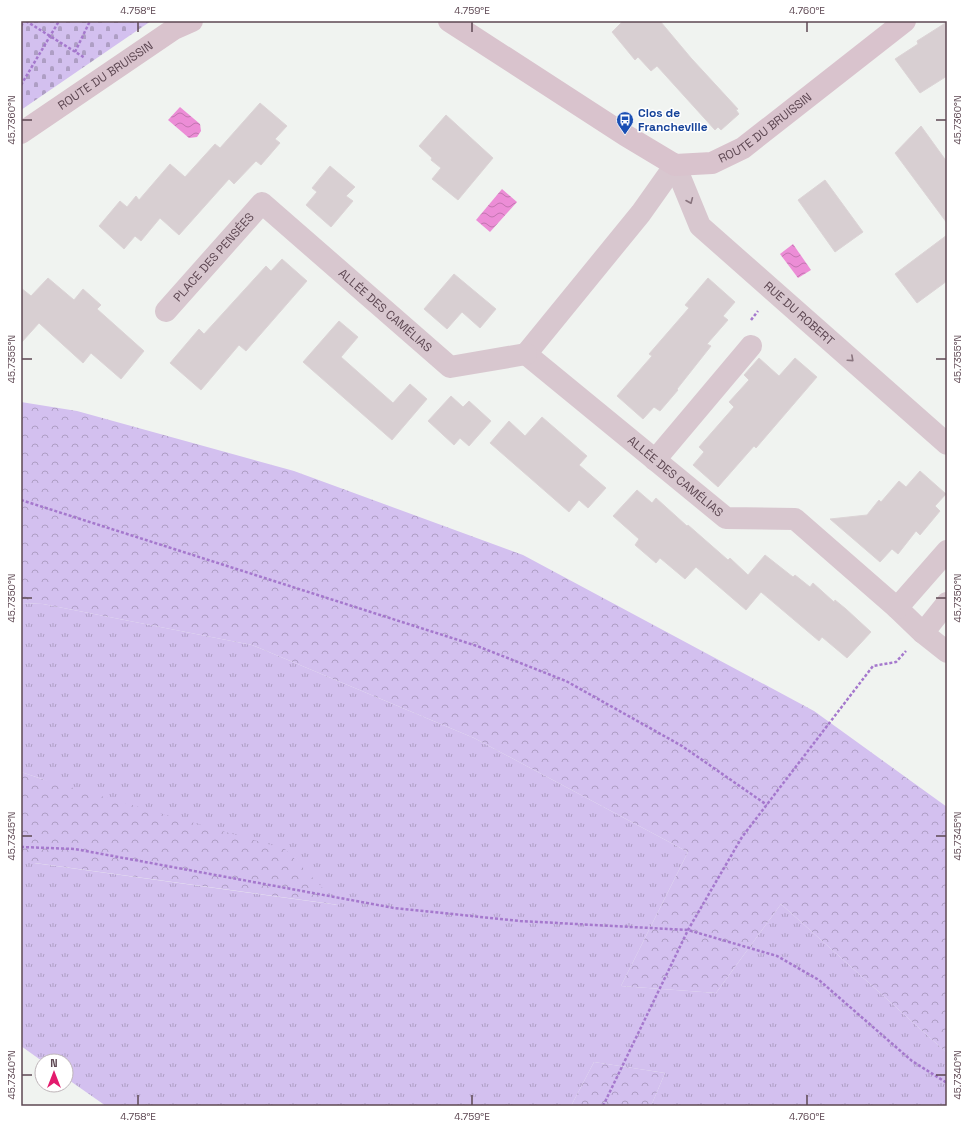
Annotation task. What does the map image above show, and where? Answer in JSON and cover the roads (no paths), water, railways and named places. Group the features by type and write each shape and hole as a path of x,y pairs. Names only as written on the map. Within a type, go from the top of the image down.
{"street":[{"name":"ROUTE DU BRUISSIN","path":"21,133 174,29 192,21"},
{"path":"449,21 675,165 641,213 526,354"},
{"name":"ROUTE DU BRUISSIN","path":"675,165 712,163 743,148 905,21"},
{"name":"RUE DU ROBERT","path":"675,165 700,226 947,444"},
{"name":"ALLÉE DES CAMÉLIAS","path":"262,203 450,367 526,354 726,518 795,519 898,608 923,633 947,652"},
{"name":"PLACE DES PENSÉES","path":"166,311 262,203"},
{"path":"655,460 751,346"},
{"path":"898,608 947,551"},
{"path":"923,633 947,603"}],"water":[{"path":"180,107 200,124 201,131 197,137 189,138 168,120"},
{"path":"502,189 517,202 490,232 476,220"},
{"path":"793,244 811,270 798,278 780,254"}],"place":[{"name":"Clos de Francheville","path":"625,135"}]}
